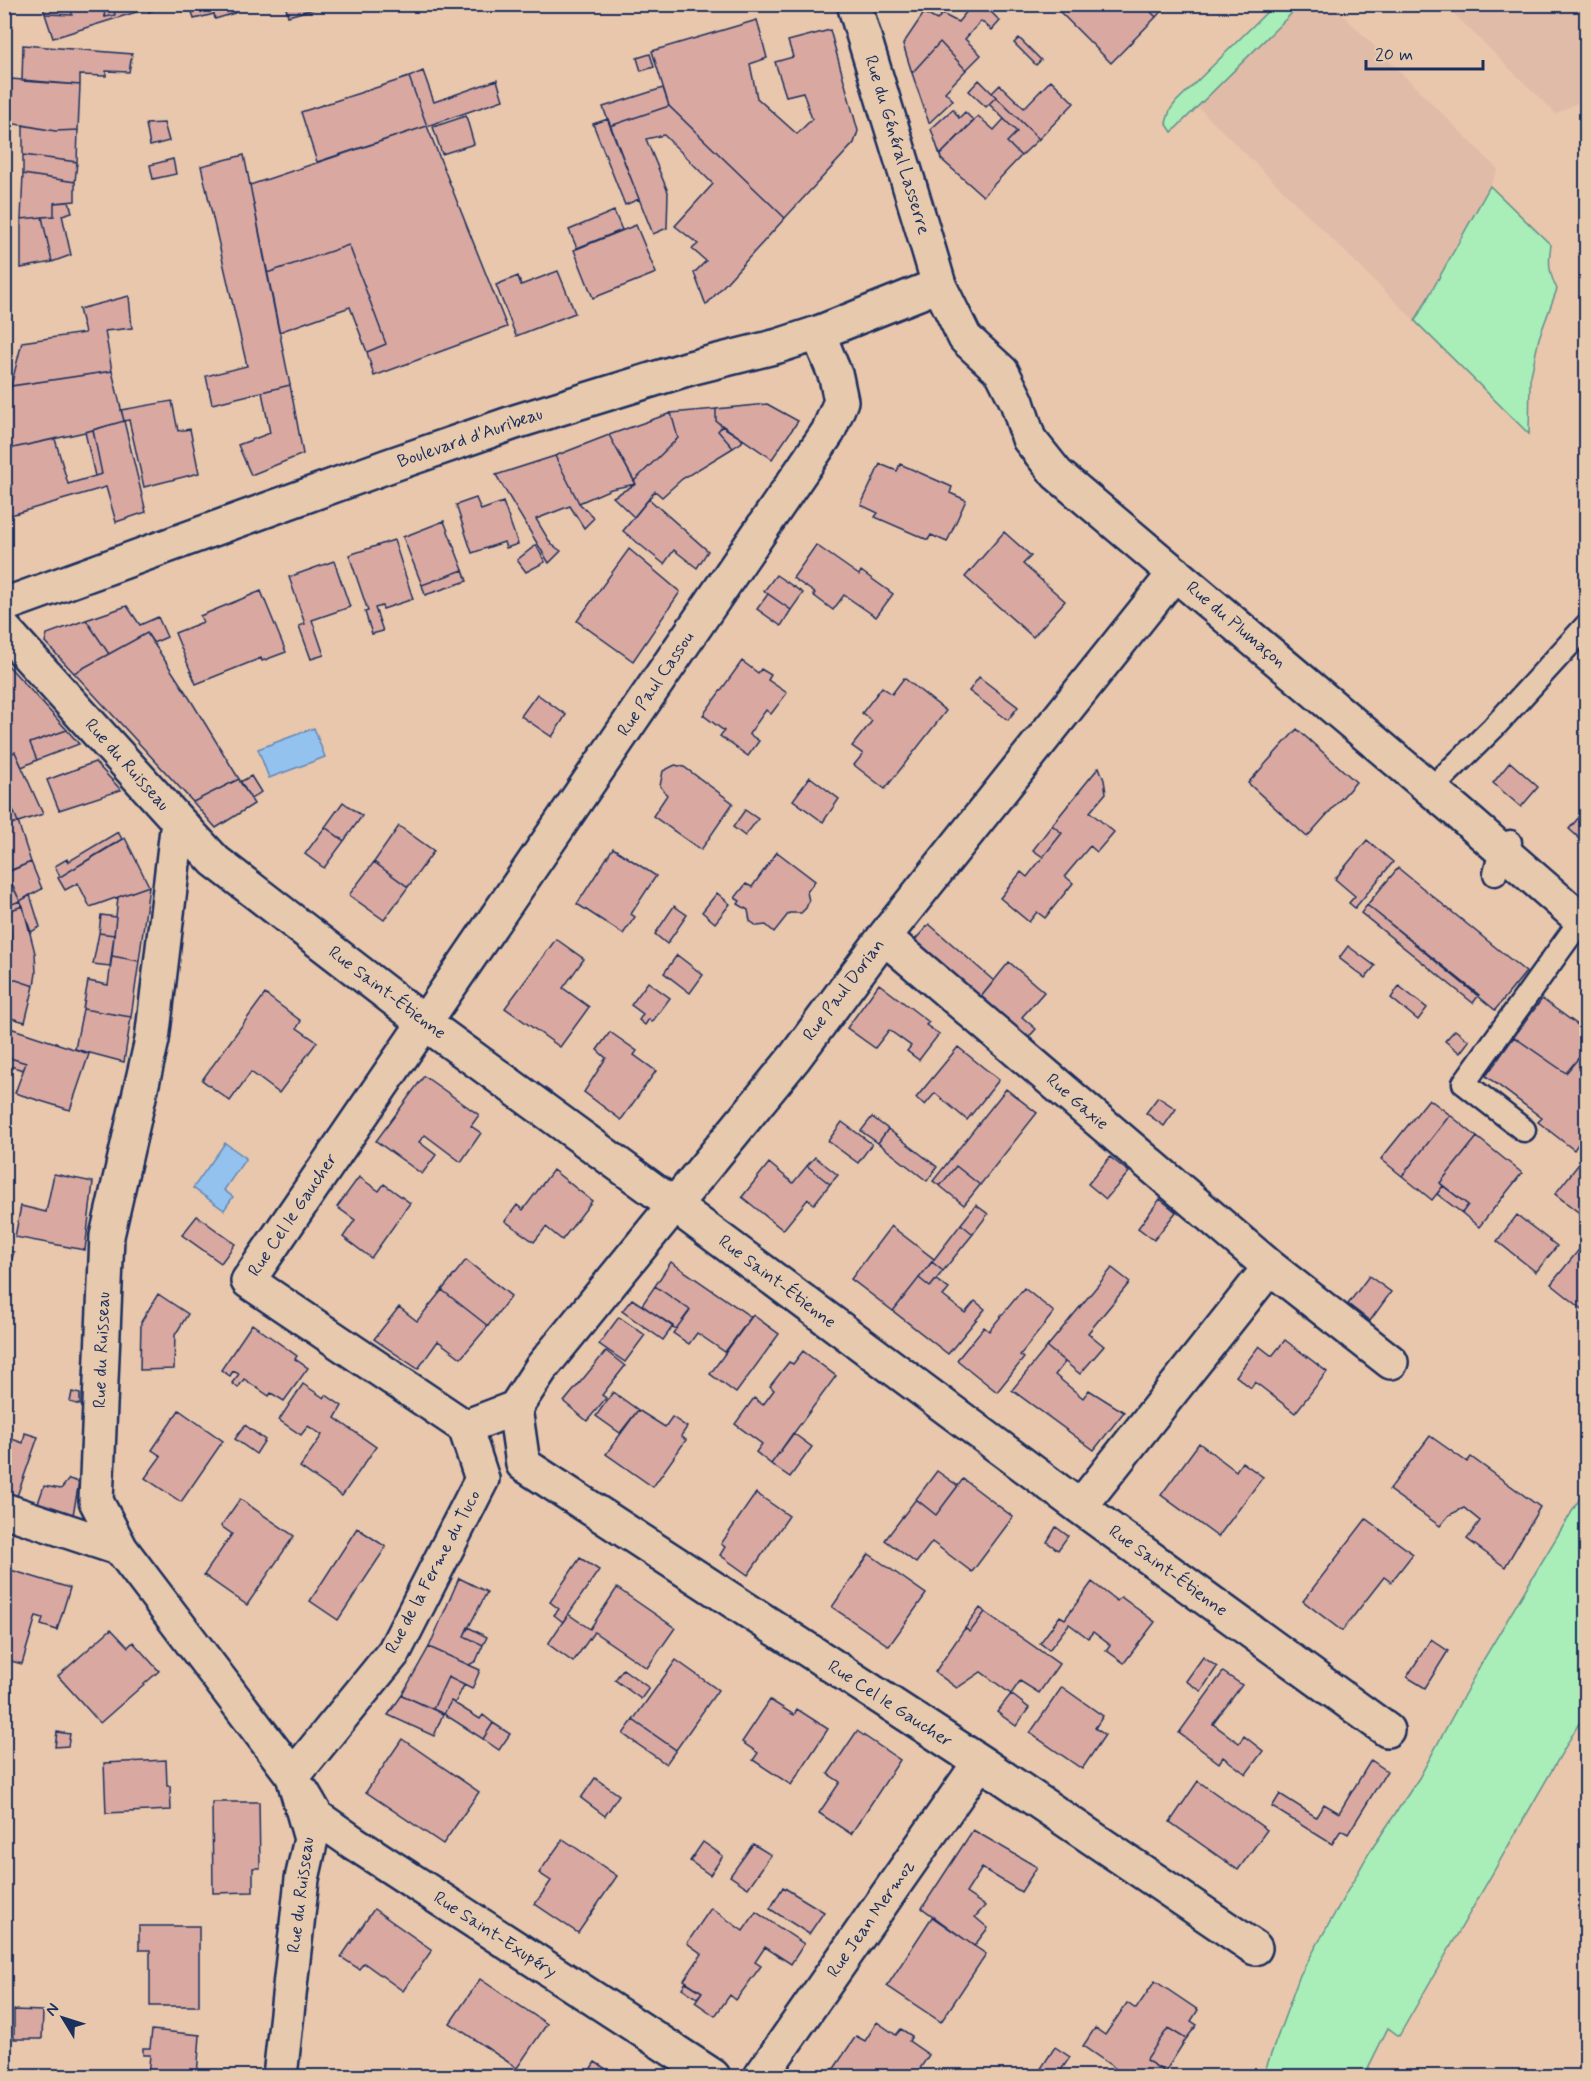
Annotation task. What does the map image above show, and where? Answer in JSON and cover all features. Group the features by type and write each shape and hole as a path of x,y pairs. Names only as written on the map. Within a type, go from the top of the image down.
{"street":[{"name":"Rue du Général Lasserre","path":"855,4 939,285"},
{"name":"Boulevard d'Auribeau","path":"4,605 515,422 690,368 778,346 818,333 939,285"},
{"name":"Rue du Plumaçon","path":"939,285 964,338 1002,372 1017,402 1029,439 1057,474 1431,789 1480,819 1503,854 1584,922"},
{"name":"Rue Paul Cassou","path":"425,1023 828,432 841,401 836,377 818,333"},
{"name":"Rue Paul Dorian","path":"515,1408 542,1367 795,1056 884,937 1175,573"},
{"name":"Rue du Ruisseau","path":"4,629 178,821 152,1040 107,1236 96,1501 120,1549 293,1776 311,1839 302,1879 280,2076"},
{"name":"Rue Saint-Étienne","path":"178,821 215,861 425,1023 1080,1507 1387,1730"},
{"name":"Rue Gaxie","path":"884,937 1270,1268 1391,1362"},
{"name":"Rue Cel le Gaucher","path":"425,1023 248,1281 465,1427"},
{"path":"1080,1507 1270,1268"},
{"path":"515,1408 523,1464 482,1479 465,1427 515,1408"},
{"name":"Rue Cel le Gaucher","path":"523,1464 980,1762 1255,1948"},
{"name":"Rue de la Ferme du Tuco","path":"293,1776 394,1652 482,1479"},
{"path":"4,1510 120,1549"},
{"name":"Rue Jean Mermoz","path":"761,2076 980,1762"},
{"name":"Rue Saint-Exupéry","path":"293,1776 317,1817 713,2076"}],"lane":[{"path":"1431,789 1492,728 1587,626"},
{"path":"1524,1130 1464,1083 1584,922"}],"shaded area":[{"path":"1300,5 1333,5 1498,169 1415,321 1198,107"},
{"path":"1445,5 1586,5 1586,98 1556,114"}],"green space":[{"path":"1274,5 1300,5 1172,132 1166,123 1170,110 1176,102"},
{"path":"1490,186 1551,245 1550,268 1557,289 1539,338 1530,380 1529,434 1415,321"},
{"path":"1586,1488 1586,1711 1399,2036 1388,2028 1364,2076 1263,2076 1300,1975 1369,1853 1419,1778 1482,1662"}],"water":[{"path":"314,728 325,757 269,778 258,749"},
{"path":"225,1143 246,1158 224,1190 233,1197 224,1210 193,1188"}],"building":[{"path":"36,4 71,4 72,15 45,14 43,5 37,7"},
{"path":"71,4 103,4 105,17 115,15 113,4 169,4 149,12 149,8 53,38 45,14 72,15"},
{"path":"103,4 113,4 115,15 105,17"},
{"path":"190,4 243,4 234,8 235,13 215,19 214,14 194,19"},
{"path":"285,4 328,4 328,5 288,16"},
{"path":"973,4 983,4 1000,21 992,30 981,21 965,39 981,55 966,70 940,42 912,73 903,44 924,13 937,20 942,14 958,22"},
{"path":"1052,4 1072,4 1073,6 1075,4 1143,4 1156,17 1111,63"},
{"path":"1143,4 1168,4 1156,17"},
{"path":"757,20 767,58 750,64 757,98 797,134 812,119 803,92 786,96 775,62 793,57 788,41 830,30 858,131 854,143 785,218 669,106 652,51"},
{"path":"1019,38 1041,60 1036,65 1014,43"},
{"path":"940,42 966,70 945,92 953,100 929,123 912,73"},
{"path":"23,45 132,54 129,72 106,71 106,76 80,75 80,85 22,81"},
{"path":"650,54 654,67 641,71 637,58"},
{"path":"423,71 434,102 497,80 503,100 427,126 409,77"},
{"path":"409,77 427,126 317,162 301,112"},
{"path":"11,79 80,85 78,130 55,131 9,123"},
{"path":"979,80 996,97 986,107 969,91"},
{"path":"1051,80 1074,103 1039,139 992,93 1000,85 1024,108"},
{"path":"663,88 669,106 610,126 603,107"},
{"path":"996,97 1039,139 1021,156 1007,142 1017,132 989,104"},
{"path":"669,106 785,218 706,305 694,273 706,261 692,249 698,244 675,226 713,184 664,135 646,139 668,192 667,228 653,234 610,126"},
{"path":"953,109 959,118 965,112 974,121 940,155 931,129"},
{"path":"466,116 474,144 442,154 433,127"},
{"path":"978,116 994,130 1004,119 1017,132 1007,142 1021,156 983,196 941,159 940,155"},
{"path":"608,119 639,199 625,205 593,124"},
{"path":"164,123 169,141 150,146 146,124"},
{"path":"23,125 55,131 78,130 77,162 23,155"},
{"path":"427,126 507,327 374,376 367,352 386,344 349,245 267,273 250,185"},
{"path":"23,155 77,162 75,182 23,174"},
{"path":"244,155 290,385 212,404 206,376 247,366 201,166"},
{"path":"173,159 176,174 153,179 150,165"},
{"path":"23,174 75,182 75,201 54,203 54,216 21,219"},
{"path":"69,202 72,212 62,215 71,255 52,262 42,217 54,216 54,203"},
{"path":"614,211 622,230 577,248 569,230"},
{"path":"42,217 52,262 21,268 21,219"},
{"path":"636,225 656,273 593,298 574,250"},
{"path":"349,245 386,344 367,352 350,307 279,332 267,273"},
{"path":"558,271 575,313 516,336 496,285 518,276 521,285"},
{"path":"129,296 132,328 105,331 112,371 11,386 22,342 85,333 79,309"},
{"path":"112,371 124,421 4,450 11,386"},
{"path":"290,385 303,454 251,475 238,445 270,433 262,392"},
{"path":"172,401 178,431 190,429 199,473 144,487 129,420 124,421 121,410"},
{"path":"767,404 798,421 772,459 716,421 716,409"},
{"path":"716,409 716,421 722,426 718,431 733,448 682,479 662,497 655,491 634,517 613,497 636,484 634,481 678,438 671,413"},
{"path":"671,413 678,438 634,481 609,435"},
{"path":"124,421 146,512 116,522 106,487 4,517 4,450 55,439 68,484 102,474 93,430"},
{"path":"722,426 742,439 742,442 733,448 718,431"},
{"path":"93,430 102,474 95,476 85,432"},
{"path":"609,435 636,484 611,489 579,503 555,456"},
{"path":"555,456 579,503 594,518 584,528 570,506 536,519 551,544 561,551 549,563 496,475"},
{"path":"880,464 897,471 900,464 952,487 950,493 966,500 947,542 931,535 928,540 875,517 878,513 861,505"},
{"path":"476,498 481,510 503,502 518,544 506,548 504,542 472,553 456,505"},
{"path":"649,499 708,551 697,568 674,550 664,564 623,531"},
{"path":"444,521 463,570 422,585 403,537"},
{"path":"1004,532 1031,556 1023,564 1065,601 1033,637 965,577"},
{"path":"394,540 413,599 383,609 382,606 375,608 383,631 372,634 365,612 368,611 349,555"},
{"path":"536,545 545,562 526,572 517,560"},
{"path":"816,545 859,575 861,571 893,594 876,617 844,595 833,610 813,595 815,593 793,578"},
{"path":"629,549 680,592 633,661 577,621"},
{"path":"334,561 350,607 312,620 324,655 311,659 299,626 305,624 289,577"},
{"path":"463,570 467,581 425,595 422,585"},
{"path":"776,575 803,593 791,610 764,591"},
{"path":"261,591 286,652 262,661 261,658 196,684 175,633 203,622 200,616"},
{"path":"768,594 791,610 781,626 757,609"},
{"path":"127,606 140,625 158,617 167,637 153,643 147,633 109,654 86,620"},
{"path":"86,620 109,654 74,673 45,642 47,634"},
{"path":"147,633 239,779 193,802 74,673"},
{"path":"4,661 67,730 30,743 37,760 22,767 15,752 4,756"},
{"path":"742,661 758,673 761,669 771,675 768,680 787,693 771,714 766,710 749,734 759,741 748,756 720,736 724,731 703,715"},
{"path":"979,677 1018,707 1008,720 969,691"},
{"path":"904,678 946,711 885,789 854,765 863,754 852,746 872,721 862,713 882,687 892,694"},
{"path":"537,694 566,715 552,737 521,716"},
{"path":"1297,729 1356,782 1307,837 1248,783"},
{"path":"67,730 79,744 37,760 30,743"},
{"path":"15,752 43,814 18,822 4,788 4,756"},
{"path":"95,762 121,790 59,810 47,780"},
{"path":"1510,762 1538,787 1521,807 1493,783"},
{"path":"675,765 684,767 733,803 701,850 653,816 667,795 660,786 663,771"},
{"path":"1099,767 1106,793 1090,812 1114,832 1097,852 1090,846 1065,876 1073,883 1045,918 1037,912 1029,922 1000,898 1021,872 1027,877 1062,833 1052,825"},
{"path":"251,776 261,792 251,799 240,782"},
{"path":"810,777 839,799 823,822 793,800"},
{"path":"239,779 254,804 216,828 193,802"},
{"path":"4,793 6,793 18,822 4,826"},
{"path":"343,802 362,816 344,841 325,827"},
{"path":"1586,809 1586,844 1569,829"},
{"path":"745,810 758,819 745,836 733,827"},
{"path":"18,822 31,862 4,873 4,826"},
{"path":"1052,825 1062,833 1043,857 1033,850"},
{"path":"399,826 434,851 408,887 374,862"},
{"path":"325,827 344,841 324,868 305,854"},
{"path":"118,832 122,839 60,877 55,866 67,859 68,862"},
{"path":"125,838 149,886 90,907 78,883 65,890 58,878"},
{"path":"1367,840 1393,862 1355,908 1349,903 1355,896 1335,879"},
{"path":"613,848 656,876 631,914 635,917 623,934 577,904"},
{"path":"777,852 815,881 807,892 809,901 806,908 801,913 789,913 774,932 766,925 757,926 750,921 748,910 738,904 740,901 735,898 746,884 752,887"},
{"path":"31,862 42,889 20,901 6,873"},
{"path":"374,862 408,887 384,920 349,895"},
{"path":"1398,868 1526,972 1495,1010 1367,905"},
{"path":"12,884 20,901 4,907 4,887"},
{"path":"149,886 139,961 112,956 118,897"},
{"path":"717,893 730,904 715,923 702,912"},
{"path":"30,895 40,927 31,932 20,901"},
{"path":"20,901 23,906 4,912 4,907"},
{"path":"1367,905 1479,995 1473,1003 1361,913"},
{"path":"23,906 35,953 34,986 4,976 4,964 11,945 8,911"},
{"path":"674,906 687,915 667,944 655,934"},
{"path":"101,915 116,917 114,935 99,933"},
{"path":"929,924 994,981 980,998 914,941"},
{"path":"99,933 114,935 110,966 93,964"},
{"path":"556,939 584,959 563,988 589,1007 560,1047 505,1008"},
{"path":"1348,946 1375,966 1365,978 1339,958"},
{"path":"677,955 703,975 690,993 664,973"},
{"path":"112,956 139,961 131,1017 83,1009 88,981 108,985"},
{"path":"1009,962 1044,992 1022,1017 1036,1029 1027,1039 980,998"},
{"path":"4,976 34,986 25,1022 4,1016"},
{"path":"648,982 670,998 652,1022 649,1019 645,1025 639,1020 643,1014 631,1005"},
{"path":"879,984 929,1022 926,1025 939,1034 919,1060 907,1051 911,1046 889,1030 875,1048 847,1028"},
{"path":"1399,986 1427,1008 1418,1020 1391,998"},
{"path":"265,994 301,1021 297,1028 317,1042 279,1093 251,1072 230,1101 202,1080"},
{"path":"1542,999 1586,1031 1586,1049 1566,1073 1514,1037"},
{"path":"83,1009 131,1017 124,1062 75,1049"},
{"path":"4,1026 89,1054 70,1110 15,1093 26,1063 4,1056"},
{"path":"1455,1030 1469,1041 1460,1053 1445,1041"},
{"path":"610,1032 637,1051 634,1055 656,1071 621,1120 584,1092 606,1058 597,1050"},
{"path":"1514,1037 1566,1073 1586,1049 1586,1132 1574,1150 1538,1122 1542,1118 1486,1076"},
{"path":"958,1047 999,1080 967,1120 935,1093 925,1105 916,1098"},
{"path":"4,1056 26,1063 23,1070 4,1064"},
{"path":"424,1076 479,1115 471,1126 481,1133 461,1162 425,1135 419,1142 436,1155 422,1174 376,1141"},
{"path":"1006,1089 1037,1113 980,1185 956,1166 940,1186 933,1181"},
{"path":"1158,1097 1176,1109 1164,1126 1146,1113"},
{"path":"1429,1099 1450,1115 1402,1176 1381,1159"},
{"path":"1450,1115 1477,1137 1440,1183 1443,1186 1432,1200 1402,1176"},
{"path":"872,1117 888,1129 878,1143 861,1131"},
{"path":"842,1122 872,1144 858,1163 828,1141"},
{"path":"888,1129 937,1167 927,1181 878,1143"},
{"path":"1477,1137 1522,1173 1479,1227 1462,1213 1468,1205 1440,1183"},
{"path":"815,1157 838,1175 830,1184 807,1166"},
{"path":"1110,1157 1129,1172 1106,1199 1088,1184"},
{"path":"769,1163 793,1183 807,1166 830,1184 814,1204 808,1199 783,1230 742,1197"},
{"path":"1578,1165 1586,1171 1586,1210 1582,1215 1555,1194"},
{"path":"956,1166 980,1185 964,1205 940,1186"},
{"path":"553,1170 592,1201 562,1240 546,1227 534,1242 505,1221 517,1205 523,1210"},
{"path":"54,1174 93,1182 85,1250 15,1237 21,1206 46,1212"},
{"path":"359,1177 379,1191 384,1184 410,1203 371,1258 343,1237 355,1220 337,1207"},
{"path":"1443,1186 1468,1205 1462,1213 1437,1194"},
{"path":"1160,1199 1176,1212 1154,1240 1138,1228"},
{"path":"976,1205 988,1214 973,1234 961,1224"},
{"path":"1517,1215 1557,1246 1536,1272 1497,1241"},
{"path":"197,1216 235,1244 221,1263 182,1235"},
{"path":"961,1224 973,1234 943,1271 932,1262"},
{"path":"891,1226 934,1259 893,1311 851,1279"},
{"path":"1586,1241 1586,1312 1551,1284"},
{"path":"4,1250 14,1252 4,1284"},
{"path":"466,1260 511,1296 488,1326 442,1290"},
{"path":"671,1262 751,1317 725,1352 697,1333 689,1344 673,1333 690,1310 655,1286"},
{"path":"932,1262 943,1271 930,1287 919,1278"},
{"path":"1112,1268 1130,1282 1088,1333 1104,1346 1080,1374 1047,1347"},
{"path":"1369,1276 1391,1292 1370,1321 1348,1304"},
{"path":"919,1278 930,1287 936,1280 949,1289 943,1296 965,1313 975,1301 985,1309 948,1354 893,1311"},
{"path":"655,1286 690,1310 676,1329 642,1305"},
{"path":"1024,1288 1054,1312 1020,1355 1024,1358 997,1392 957,1360 984,1327 989,1331"},
{"path":"442,1290 488,1326 461,1358 438,1341 418,1369 374,1339 399,1307 417,1321"},
{"path":"158,1294 188,1314 175,1335 174,1369 140,1370 141,1322"},
{"path":"632,1299 673,1326 663,1340 622,1311"},
{"path":"753,1315 779,1334 736,1393 710,1374"},
{"path":"619,1317 645,1335 625,1362 599,1344"},
{"path":"252,1324 297,1356 295,1359 308,1368 284,1401 271,1393 269,1396 244,1379 238,1388 232,1383 239,1374 233,1371 230,1376 221,1370"},
{"path":"1285,1340 1327,1372 1295,1413 1255,1382 1251,1388 1236,1376 1259,1346 1272,1356"},
{"path":"1047,1347 1065,1362 1055,1375 1083,1398 1089,1390 1124,1412 1094,1450 1012,1390"},
{"path":"606,1351 625,1366 602,1395 606,1398 587,1421 564,1402"},
{"path":"803,1351 836,1376 771,1464 756,1452 762,1444 735,1424 754,1398 763,1405 774,1390 770,1386 789,1362 793,1364"},
{"path":"303,1384 324,1398 326,1395 342,1406 335,1418 376,1447 342,1496 300,1467 322,1435 308,1426 301,1435 279,1420"},
{"path":"72,1392 80,1394 80,1405 70,1402"},
{"path":"613,1392 638,1410 620,1433 596,1416"},
{"path":"179,1410 223,1441 181,1502 145,1478 161,1456 152,1450"},
{"path":"638,1410 665,1427 672,1417 687,1427 681,1436 686,1440 653,1487 606,1454"},
{"path":"245,1425 265,1440 256,1454 235,1439"},
{"path":"25,1433 38,1437 17,1496 4,1491 4,1436 23,1443"},
{"path":"793,1433 812,1447 790,1477 771,1464"},
{"path":"1430,1436 1467,1462 1471,1457 1540,1507 1505,1567 1467,1539 1480,1521 1464,1508 1449,1515 1440,1526 1389,1490"},
{"path":"1199,1443 1236,1471 1242,1462 1263,1477 1218,1537 1161,1495"},
{"path":"937,1471 958,1486 936,1515 916,1499"},
{"path":"69,1479 79,1482 73,1515 38,1503 44,1486 61,1489"},
{"path":"963,1479 1013,1517 972,1572 932,1542 916,1563 885,1540 916,1499 936,1515"},
{"path":"756,1493 789,1516 748,1575 720,1555 725,1547 721,1544"},
{"path":"240,1499 294,1536 247,1605 204,1575 232,1534 221,1526"},
{"path":"1366,1519 1413,1554 1391,1582 1384,1577 1342,1631 1303,1601"},
{"path":"1056,1527 1068,1536 1058,1550 1047,1542"},
{"path":"357,1528 386,1547 338,1620 310,1601"},
{"path":"869,1554 926,1594 889,1646 832,1607"},
{"path":"580,1558 599,1570 563,1622 554,1615 559,1609 550,1602"},
{"path":"4,1568 70,1588 57,1630 41,1625 43,1618 36,1616 22,1664 4,1659"},
{"path":"459,1578 487,1592 464,1636 483,1645 476,1661 469,1665 429,1647"},
{"path":"1092,1582 1117,1601 1121,1597 1155,1622 1124,1663 1106,1650 1110,1645 1093,1632 1088,1638 1069,1624 1049,1650 1040,1643 1060,1616 1065,1619"},
{"path":"617,1588 675,1628 647,1668 594,1632 573,1662 548,1644 568,1614 590,1629"},
{"path":"980,1608 985,1612 970,1632 965,1628"},
{"path":"985,1612 1059,1664 1039,1693 1020,1681 1011,1694 981,1672 957,1688 935,1672 965,1628 970,1632"},
{"path":"468,1627 487,1637 483,1645 464,1636"},
{"path":"111,1629 128,1647 133,1642 159,1671 100,1723 58,1676"},
{"path":"1431,1639 1448,1651 1425,1688 1407,1677"},
{"path":"429,1647 480,1670 472,1689 448,1677 433,1709 402,1695"},
{"path":"1203,1657 1217,1667 1201,1691 1186,1681"},
{"path":"676,1660 718,1690 676,1750 633,1720"},
{"path":"623,1669 649,1688 641,1699 615,1680"},
{"path":"1223,1672 1242,1685 1213,1724 1239,1743 1244,1736 1263,1751 1246,1774 1223,1757 1219,1763 1179,1733"},
{"path":"448,1677 464,1685 455,1703 451,1701 444,1714 433,1709"},
{"path":"1062,1687 1103,1716 1095,1728 1105,1735 1082,1769 1030,1733"},
{"path":"1011,1694 1029,1708 1016,1726 997,1712"},
{"path":"402,1695 443,1714 434,1736 388,1715"},
{"path":"770,1700 794,1715 797,1709 828,1729 791,1785 753,1760 758,1753 742,1742"},
{"path":"451,1701 480,1719 483,1715 493,1723 483,1739 444,1714"},
{"path":"633,1720 676,1750 666,1764 623,1734"},
{"path":"493,1723 510,1734 499,1750 483,1739"},
{"path":"857,1731 900,1760 851,1834 819,1813 840,1782 828,1774"},
{"path":"57,1732 70,1734 68,1746 55,1747"},
{"path":"402,1739 479,1792 443,1844 366,1792"},
{"path":"166,1760 171,1810 106,1813 104,1763"},
{"path":"1371,1760 1387,1771 1348,1834 1341,1830 1332,1844 1272,1807 1280,1794 1316,1817 1324,1804 1339,1813"},
{"path":"595,1778 619,1795 605,1816 581,1798"},
{"path":"1198,1781 1267,1830 1238,1870 1170,1822"},
{"path":"212,1802 259,1802 260,1868 253,1868 253,1892 213,1893"},
{"path":"973,1830 1037,1867 1021,1892 982,1868 966,1893 985,1906 975,1917 988,1928 974,1946 922,1908"},
{"path":"563,1839 617,1876 578,1933 535,1904 551,1881 539,1873"},
{"path":"703,1842 723,1856 710,1875 690,1861"},
{"path":"753,1844 771,1855 748,1888 730,1876"},
{"path":"783,1887 824,1912 809,1934 770,1909"},
{"path":"711,1908 743,1931 756,1912 804,1944 791,1964 765,1947 755,1962 761,1966 736,2000 730,1995 715,2016 695,2002 702,1992 684,1980 702,1954 687,1943"},
{"path":"374,1909 432,1950 403,1991 364,1963 359,1969 341,1957"},
{"path":"932,1917 986,1954 941,2022 887,1986"},
{"path":"139,1926 199,1926 199,2006 150,2006 150,1950 139,1950"},
{"path":"480,1979 547,2024 517,2068 450,2023"},
{"path":"1155,1981 1198,2010 1191,2021 1197,2025 1186,2039 1168,2028 1146,2060 1171,2076 1119,2076 1122,2073 1083,2046 1095,2028 1105,2035 1127,2003 1136,2009"},
{"path":"686,1982 702,1992 697,1998 682,1988"},
{"path":"14,2010 43,2011 42,2039 14,2039"},
{"path":"877,2022 896,2035 901,2029 912,2036 909,2041 929,2055 915,2076 837,2076 831,2073 856,2036 865,2041"},
{"path":"1168,2028 1186,2039 1165,2072 1146,2060"},
{"path":"152,2030 200,2035 197,2076 148,2076 150,2055 143,2055 143,2048 150,2048"},
{"path":"1055,2047 1070,2057 1057,2076 1049,2076 1040,2070"},
{"path":"595,2062 617,2076 586,2076"}]}
